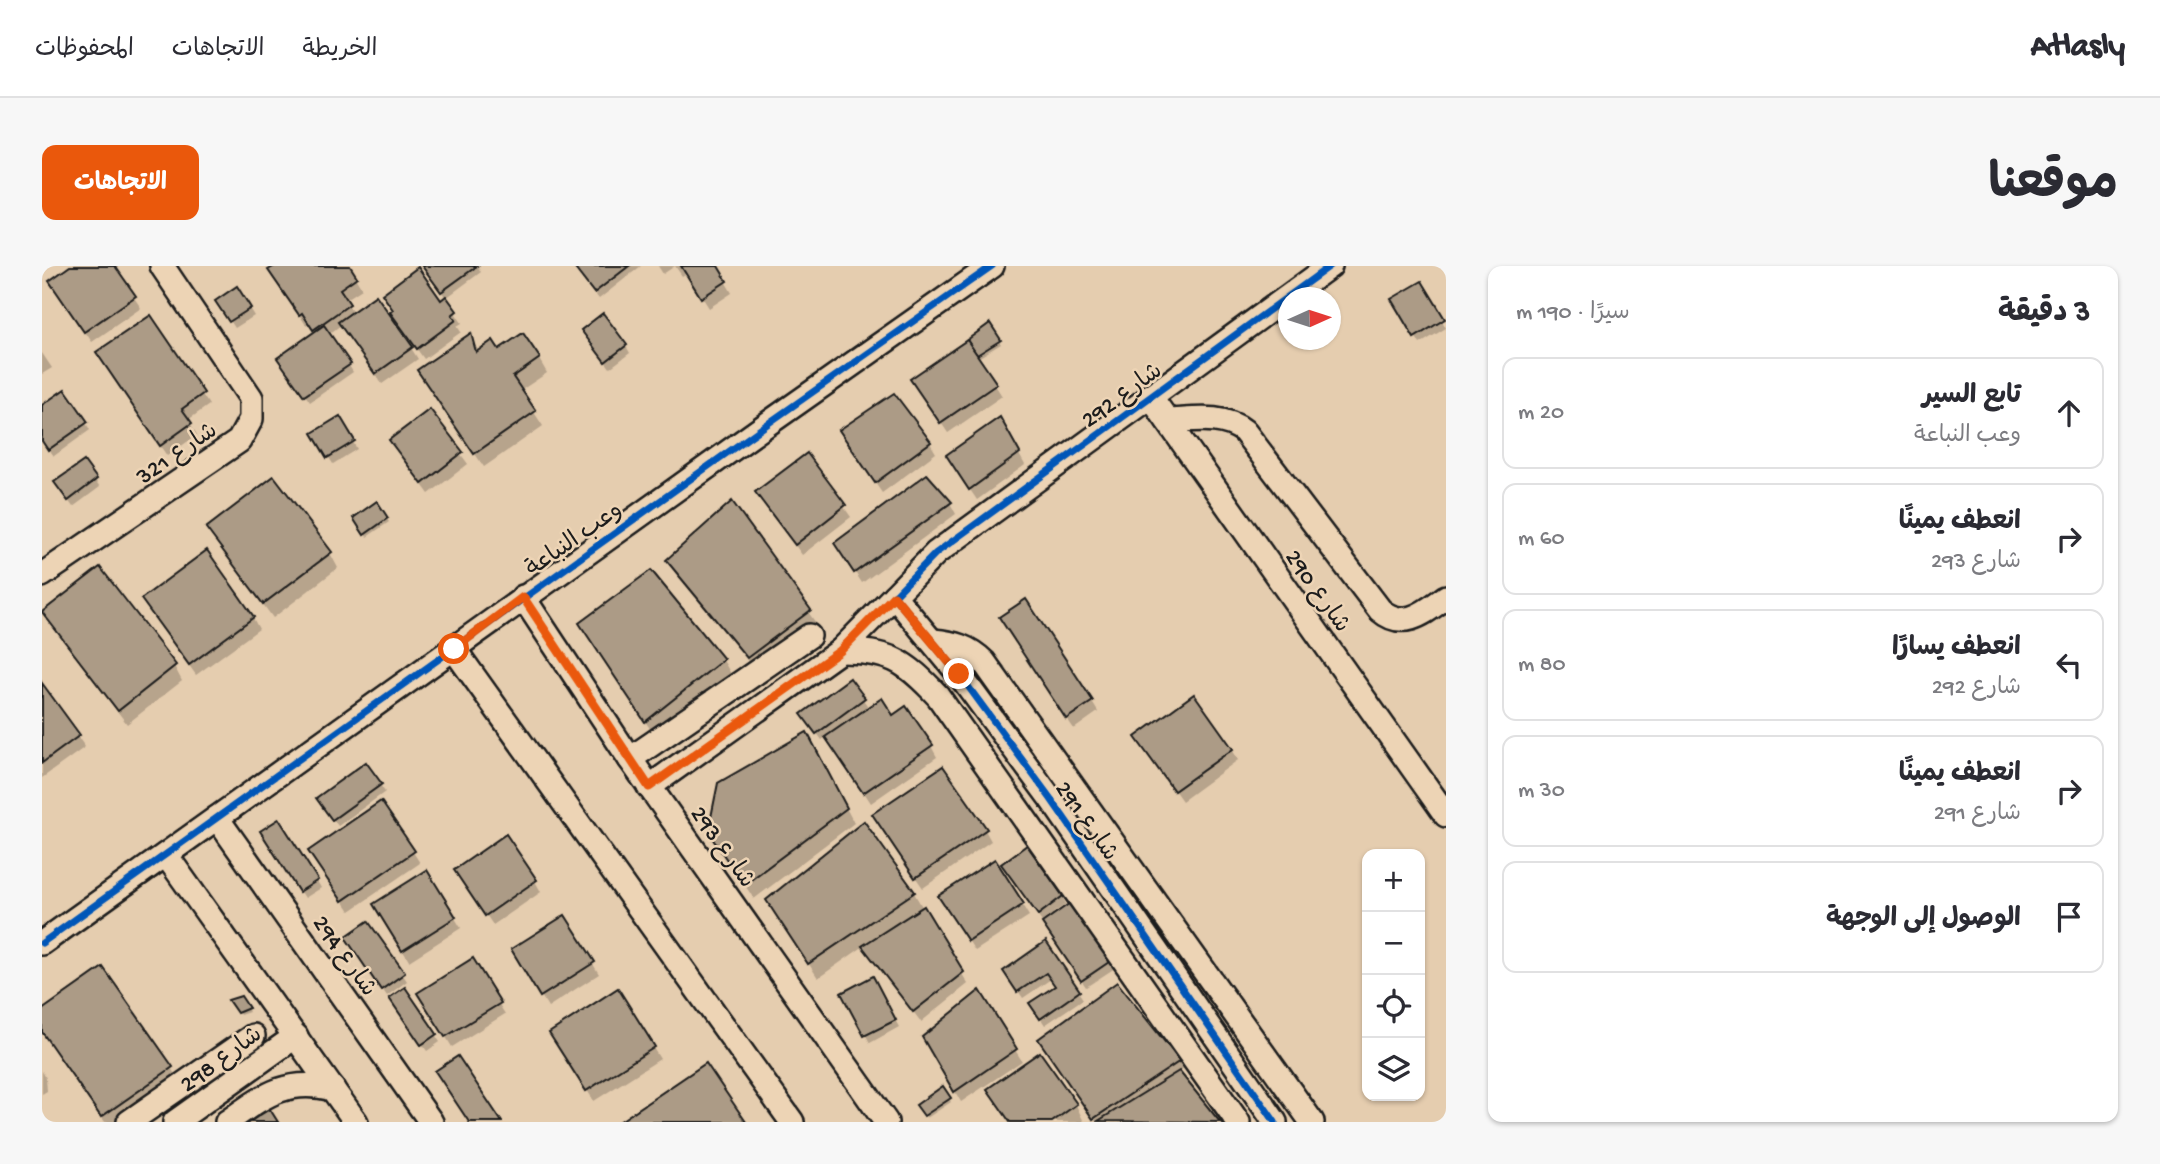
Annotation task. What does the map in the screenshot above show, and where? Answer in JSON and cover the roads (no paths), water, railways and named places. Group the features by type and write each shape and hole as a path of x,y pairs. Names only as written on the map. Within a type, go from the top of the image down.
{"street":[{"name":"شارع 321","path":"42,575 239,441 251,419 251,398 162,266"},
{"name":"وعب النباعة","path":"42,943 523,597 992,266"},
{"name":"شارع 292","path":"894,596 936,553 1330,266"},
{"name":"شارع 290","path":"1150,396 1446,815"},
{"path":"1168,421 1219,419 1237,425 1244,431 1387,616 1404,621 1421,615 1446,597"},
{"path":"649,787 840,651 894,596"},
{"name":"شارع 291","path":"894,596 933,641 1051,799 1275,1122"},
{"name":"شارع 293","path":"523,597 649,787 886,1122"},
{"path":"630,759 809,635"},
{"path":"933,641 967,648 984,662 1312,1122"},
{"path":"454,649 792,1122"},
{"path":"840,651 879,653 896,659 912,669 938,696 1238,1122"},
{"path":"1051,799 1072,784"},
{"name":"شارع 294","path":"217,818 431,1122"},
{"path":"1097,866 1118,850"},
{"path":"166,855 356,1122"},
{"path":"129,1122 253,1036"},
{"name":"شارع 298","path":"175,1122 296,1036"},
{"path":"1203,1071 1264,1054"},
{"path":"227,1122 260,1099 283,1088 308,1084 333,1090"}]}
